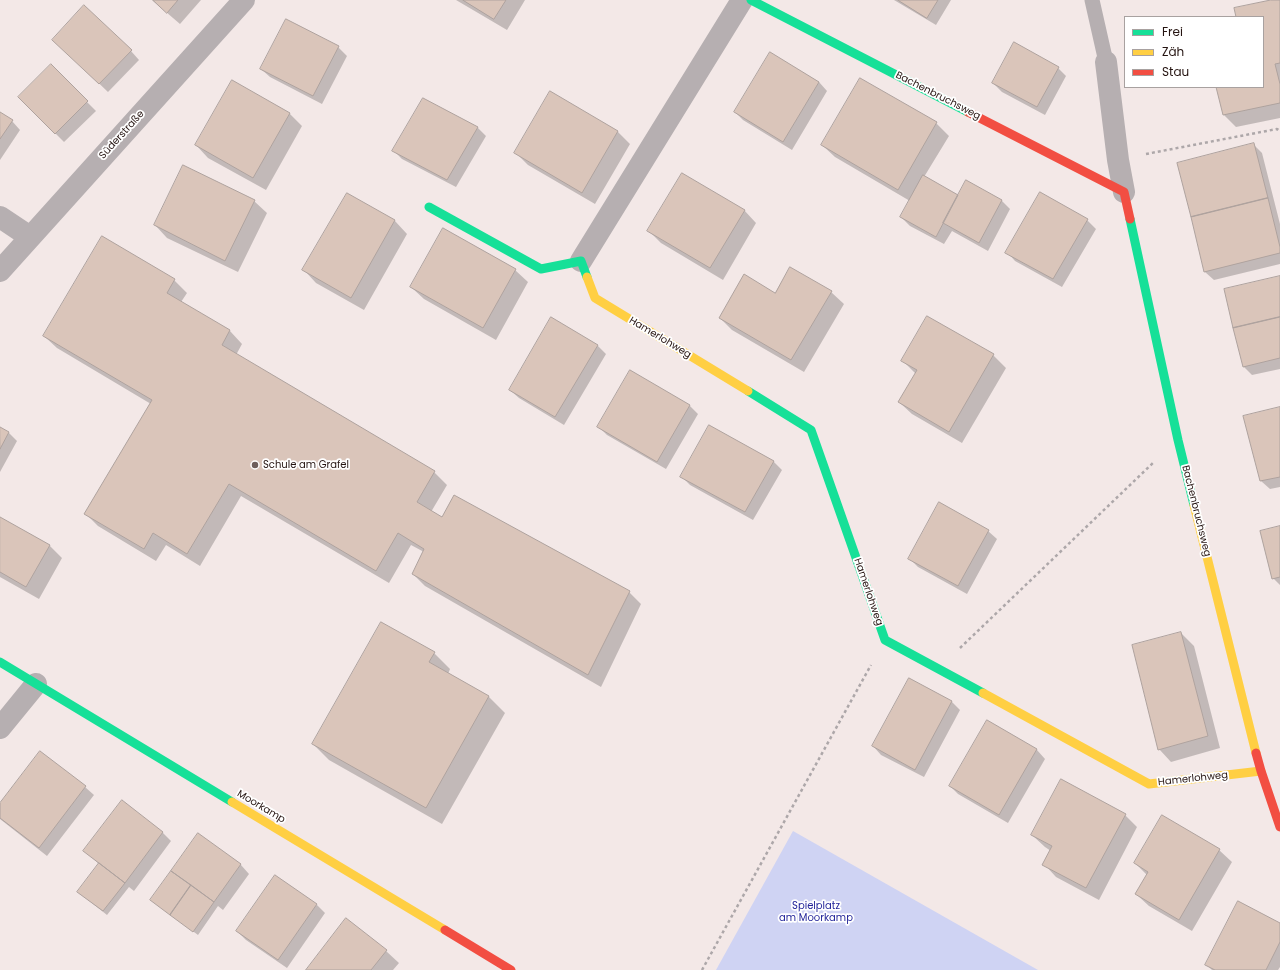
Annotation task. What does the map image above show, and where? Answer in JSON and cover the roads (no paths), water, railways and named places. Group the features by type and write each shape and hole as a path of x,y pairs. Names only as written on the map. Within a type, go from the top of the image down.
{"street":[{"name":"Süderstraße","path":"0,271 244,0"},
{"path":"429,207 541,269 581,261 742,0"},
{"name":"Bachenbruchsweg","path":"751,0 1124,192"},
{"name":"Bachenbruchsweg","path":"1106,62 1118,160 1124,192 1178,440 1261,771 1280,827"},
{"path":"0,216 30,237"},
{"name":"Hamerlohweg","path":"581,261 595,298 811,430 885,640 1149,784 1261,771"},
{"name":"Moorkamp","path":"0,662 511,970"},
{"path":"0,728 36,684"}],"lane":[{"path":"1092,0 1106,62"}],"place":[{"name":"Schule am Grafel","path":"255,465"}],"park label":[{"name":"Spielplatz am Moorkamp","path":"816,912"}]}
